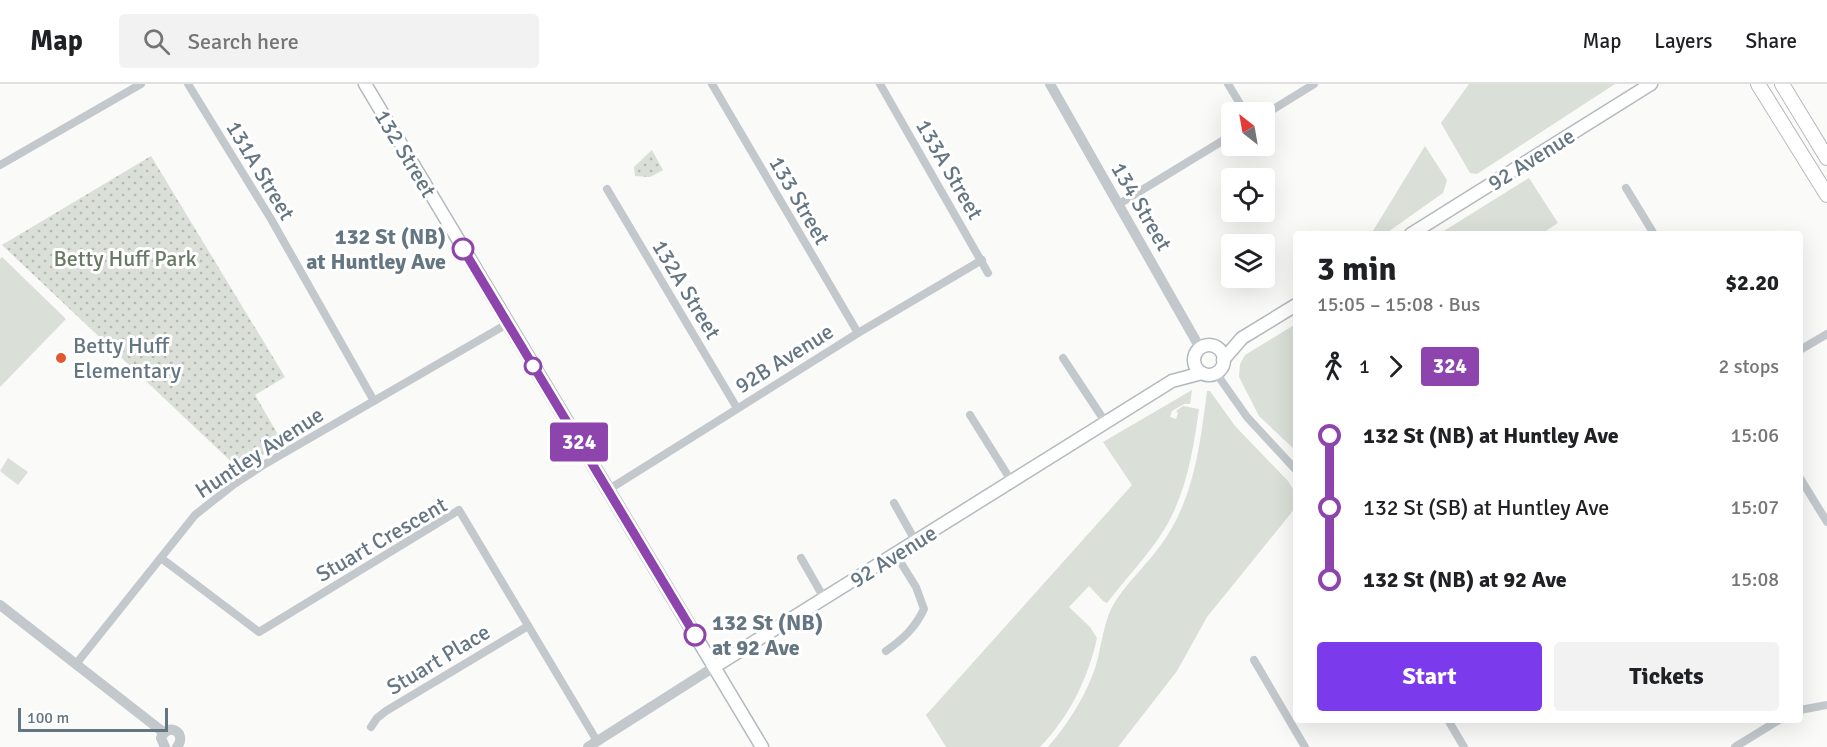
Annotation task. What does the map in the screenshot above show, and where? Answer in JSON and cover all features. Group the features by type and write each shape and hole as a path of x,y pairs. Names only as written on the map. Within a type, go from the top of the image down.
{"main road":[{"name":"132 Street","path":"365,84 762,747"},
{"name":"92 Avenue","path":"1416,231 1651,84"},
{"path":"1758,84 1827,195"},
{"path":"1782,84 1827,158"},
{"path":"1197,354 1196,368 1202,373 1216,374 1242,338 1293,307"},
{"path":"1214,347 1234,338 1242,338"},
{"path":"1172,381 1176,374 1206,346 1214,347 1221,352 1224,360"},
{"name":"92 Avenue","path":"714,667 1172,381 1202,373"}],"street":[{"path":"0,165 141,84"},
{"name":"131A Street","path":"188,84 271,219 374,401"},
{"name":"133 Street","path":"712,84 858,333"},
{"name":"133A Street","path":"880,84 982,260 987,273"},
{"name":"134 Street","path":"1050,84 1119,204 1197,354"},
{"path":"1228,84 1239,102"},
{"path":"1275,108 1314,84"},
{"path":"1119,204 1221,142"},
{"path":"1626,188 1652,231"},
{"name":"132A Street","path":"607,189 738,408"},
{"name":"92B Avenue","path":"608,490 858,333 982,260"},
{"name":"Huntley Avenue","path":"76,664 195,515 233,485 507,324"},
{"path":"1803,348 1827,334"},
{"path":"1063,358 1106,423"},
{"path":"1216,374 1247,417 1293,467"},
{"path":"970,415 1012,482"},
{"path":"1803,483 1827,522"},
{"path":"894,503 916,542"},
{"name":"Stuart Crescent","path":"161,558 259,632 459,510 528,626 592,744"},
{"path":"886,651 918,623 924,609 919,594 896,555"},
{"path":"801,558 824,598"},
{"path":"0,605 164,732"},
{"name":"Stuart Place","path":"371,727 386,711 528,626"},
{"path":"1254,660 1301,746"},
{"name":"92 Avenue","path":"592,744 714,667"},
{"path":"1803,709 1824,705"},
{"path":"1450,723 1464,747"},
{"path":"1735,747 1774,723"},
{"path":"165,747 161,741 164,732 170,729 176,730 180,735 180,746"}],"green space":[{"path":"1469,84 1615,84 1477,174 1470,173 1441,123"},
{"path":"1425,146 1447,180 1443,193 1389,231 1373,231"},
{"path":"652,150 663,170 650,177 635,176 634,167"},
{"name":"Betty Huff Park","path":"151,156 285,377 255,395 283,443 239,469 2,245"},
{"path":"1529,178 1558,223 1546,231 1444,231"},
{"path":"2,257 66,319 0,387 0,259"},
{"path":"1293,326 1293,448 1259,416 1239,377 1240,364 1245,355"},
{"path":"1192,390 1190,404 1184,404 1172,411 1170,417 1176,419 1178,413 1176,411 1183,406 1199,409 1183,489 1170,519 1149,551 1107,603 1089,586 1069,607 1090,627 1097,638 1083,683 1060,723 1040,747 946,747 926,715 1132,485 1103,442"},
{"path":"1207,391 1210,391 1235,426 1288,481 1293,489 1293,511 1207,617 1177,671 1118,747 1048,747 1070,719 1088,687 1112,607 1122,591 1160,546 1181,510 1194,472"},
{"path":"8,458 28,472 18,485 0,471"}],"bus line":[{"name":"324","path":"463,249 695,635"}],"place":[{"name":"132 St (NB) at Huntley Ave","path":"463,249"},
{"name":"Betty Huff Elementary","path":"61,358"},
{"name":"132 St (NB) at 92 Ave","path":"695,635"}]}
